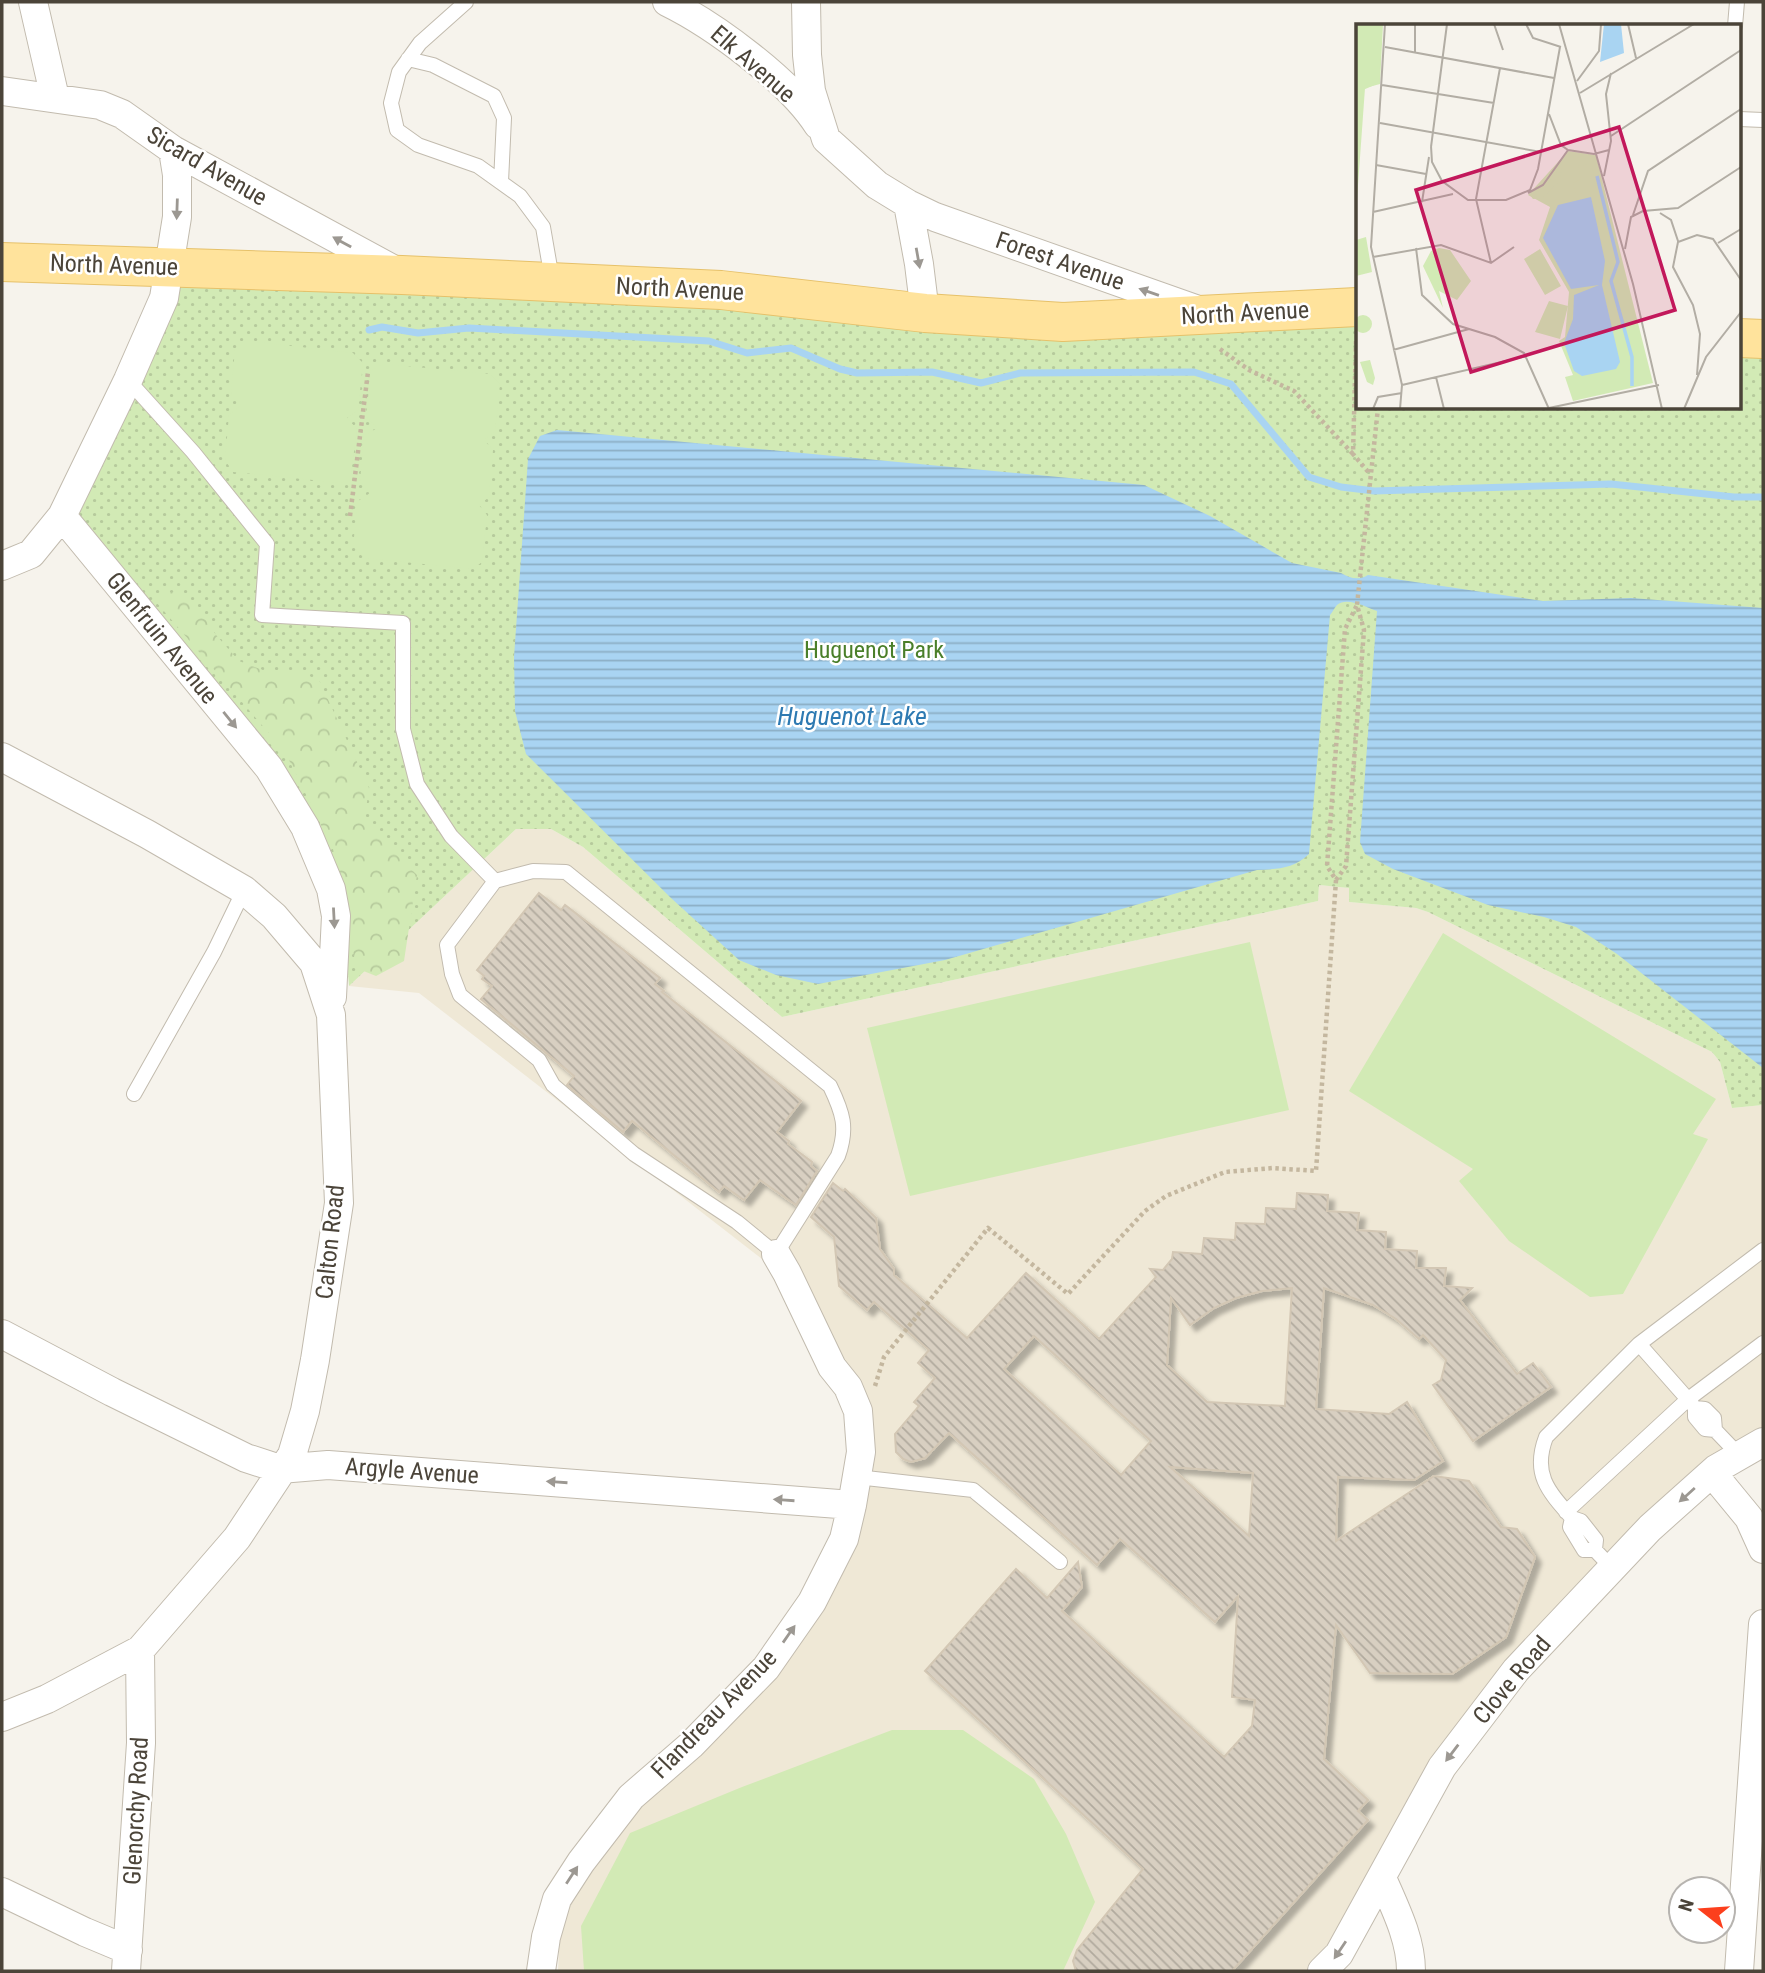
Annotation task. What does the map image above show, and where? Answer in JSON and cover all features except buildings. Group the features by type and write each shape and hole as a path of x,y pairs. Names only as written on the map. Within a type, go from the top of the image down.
{"main road":[{"name":"North Avenue","path":"2,262 402,275 721,290 925,313 1217,332 1356,307"},
{"path":"1740,314 1763,316"},
{"path":"1740,338 1763,339"}],"street":[{"path":"33,2 55,98"},
{"name":"Elk Avenue","path":"667,2 699,18 766,70 811,115 827,139"},
{"name":"Forest Avenue","path":"806,2 811,91 827,139 877,185 935,217 1217,332"},
{"name":"Sicard Avenue","path":"2,91 100,105 122,114 173,150 402,275"},
{"path":"2,566 31,554 62,516 128,380 164,298 177,217 177,175 173,150"},
{"path":"908,204 925,313"},
{"name":"Glenfruin Avenue","path":"62,516 269,768 305,827 331,889 335,916 331,1015"},
{"name":"Calton Road","path":"2,1717 47,1699 140,1650 237,1538 280,1469 292,1455 305,1411 339,1203 331,1015 314,963 274,916 244,890 147,834 4,763"},
{"name":"Flandreau Avenue","path":"541,1971 546,1937 557,1899 581,1862 631,1797 691,1745 766,1668 812,1602 844,1539 861,1452 858,1410 848,1387 832,1367 776,1254"},
{"name":"Argyle Avenue","path":"2,1334 246,1458 280,1469 328,1465 852,1505"},
{"name":"Clove Road","path":"1322,1971 1339,1954 1442,1767 1604,1559 1650,1528 1712,1473 1738,1454 1763,1442"},
{"path":"1712,1473 1749,1518 1763,1549"},
{"path":"1739,1971 1763,1623"},
{"name":"Glenorchy Road","path":"127,1961 141,1743 140,1650"},
{"path":"1382,1878 1411,1956 1411,1971"},
{"path":"2,1892 85,1932 127,1961"},
{"path":"546,1937 548,1971"}],"lane":[{"path":"466,2 420,43 399,72 391,103 397,130 418,145 478,166 520,196 543,228 553,283"},
{"path":"1735,24 1737,2"},
{"path":"408,59 433,65 494,96 504,118 501,182"},
{"path":"1740,119 1763,120"},
{"path":"128,380 193,452 267,544 262,615 403,623 403,729 417,785 452,836 495,881"},
{"path":"533,871 566,872 830,1086 844,1121 844,1139 838,1156 776,1254 737,1222 634,1154 554,1085 539,1060 460,995 452,974 447,945 495,881 533,871"},
{"path":"134,1094 215,951 244,890"},
{"path":"1604,1559 1596,1540 1581,1521 1569,1515 1553,1497 1541,1475 1540,1455 1546,1437 1639,1344 1763,1250"},
{"path":"1569,1515 1691,1404 1763,1343"},
{"path":"1639,1344 1691,1404 1705,1409 1714,1418 1715,1430 1738,1454"},
{"path":"857,1477 973,1490 1060,1562"}],"path":[{"path":"1217,332 1249,370 1294,391 1370,474"},
{"path":"1353,454 1356,341"},
{"path":"350,516 368,372"},
{"path":"872,1396 884,1357 988,1228 1068,1294 1145,1210 1166,1196 1225,1172 1273,1168 1316,1171 1336,880 1346,866 1364,630 1357,605 1378,410"},
{"path":"1336,880 1327,866 1330,824 1345,629 1357,605"}],"shaded area":[{"path":"516,829 551,829 583,847 782,1017 1318,901 1319,885 1350,888 1349,902 1416,908 1428,912 1712,1052 1720,1062 1732,1108 1763,1105 1763,1431 1586,1585 1331,1947 1306,1971 558,1971 560,1927 586,1872 858,1538 849,1409 762,1259 419,993 349,986"}],"green space":[{"name":"Huguenot Park","path":"183,280 1356,325 1356,410 1740,410 1740,350 1763,352 1763,1105 1732,1108 1720,1062 1712,1052 1428,912 1416,908 1349,902 1349,888 1319,885 1318,901 782,1017 583,847 551,829 516,829 349,986 343,915 296,792 72,515"},
{"path":"247,341 353,353 363,363 358,410 347,418 357,429 351,475 342,483 233,472 225,460 229,415 240,406 231,394 235,349"},
{"path":"384,364 490,374 500,384 495,431 484,440 493,450 489,497 479,505 487,515 482,562 473,569 364,558 353,546 358,501 370,493 360,481 364,436 377,428 366,416 371,370"},
{"path":"164,591 184,595 239,661 271,673 304,674 319,680 369,788 364,823 417,875 404,961 376,976 361,970 355,961 333,849 285,752 157,603"},
{"path":"1443,933 1716,1099 1693,1134 1708,1139 1623,1294 1590,1297 1509,1241 1459,1181 1473,1169 1349,1091"},
{"path":"1250,942 1289,1110 910,1196 867,1028"},
{"path":"892,1730 963,1730 1034,1779 1066,1834 1095,1902 1063,1971 584,1971 581,1926 630,1833"}],"water":[{"name":"Huguenot Lake","path":"557,430 1144,485 1210,516 1292,563 1354,578 1368,575 1543,601 1631,598 1763,608 1763,1068 1617,954 1576,927 1488,905 1393,869 1365,854 1360,842 1377,611 1352,602 1337,605 1330,615 1309,854 1297,863 1257,870 945,960 818,984 776,975 739,960 671,898 526,754 515,711 514,657 528,459 540,436"}],"waterway":[{"path":"369,330 382,327 418,333 469,328 709,341 747,353 791,348 840,369 857,373 932,372 981,383 1020,373 1194,372 1231,384 1309,477 1341,487 1374,491 1611,484 1734,497 1763,497"}]}
